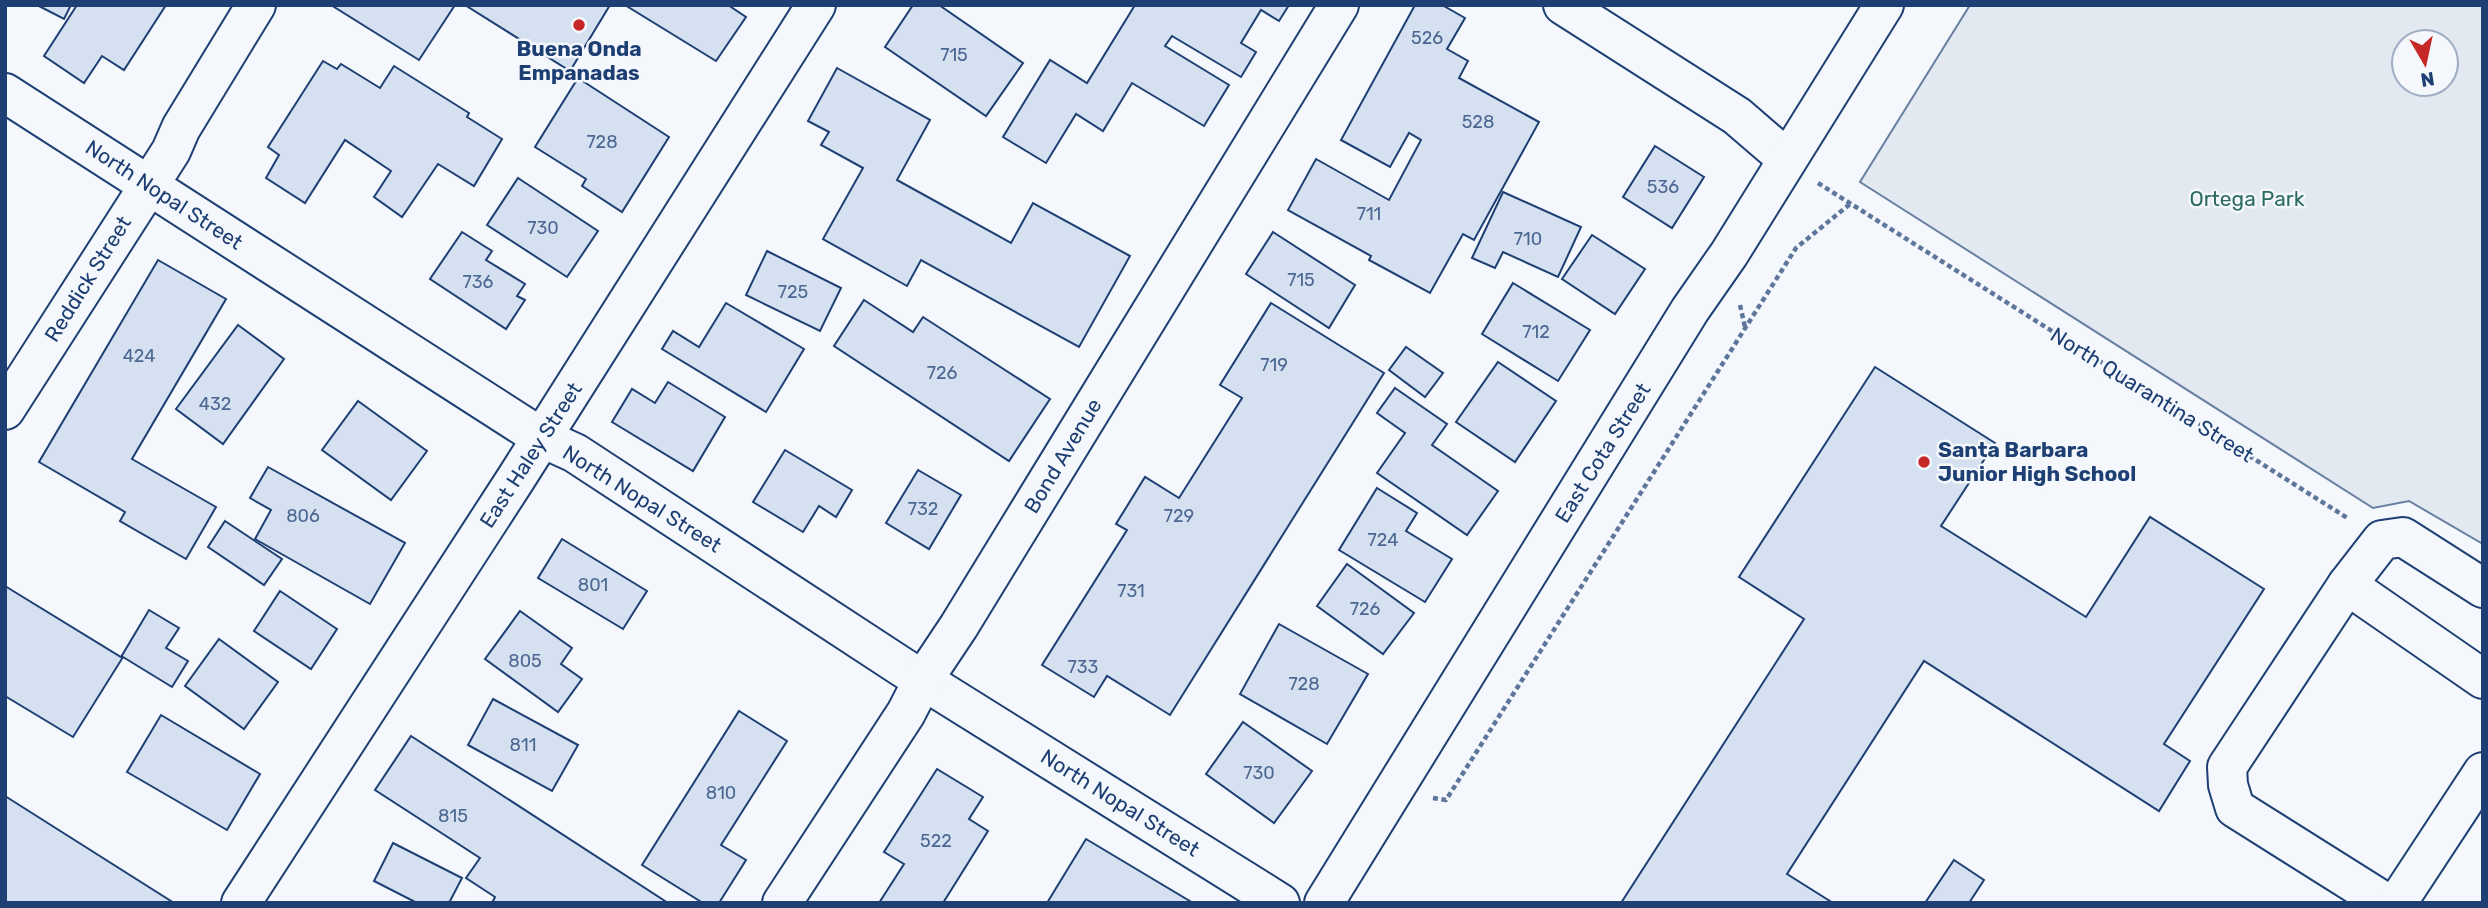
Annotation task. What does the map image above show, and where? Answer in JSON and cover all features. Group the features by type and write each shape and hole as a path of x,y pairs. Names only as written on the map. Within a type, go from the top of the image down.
{"street":[{"name":"Reddick Street","path":"5,410 148,185 257,5"},
{"name":"East Haley Street","path":"242,903 542,438 816,5"},
{"name":"Bond Avenue","path":"782,903 906,713 923,680 1339,5"},
{"path":"1563,5 1737,116 1787,159"},
{"name":"East Cota Street","path":"1324,903 1690,310 1729,254 1884,5"},
{"name":"North Nopal Street","path":"5,93 542,438 575,453 923,680 1280,903"},
{"path":"2386,903 2235,808 2228,785 2227,767 2347,585 2382,540 2403,537 2483,588"},
{"path":"2347,585 2483,679"},
{"path":"2397,903 2483,772"}],"path":[{"name":"North Quarantina Street","path":"1824,187 2382,540"},
{"path":"1446,800 1797,247 1850,204"}],"green space":[{"name":"Ortega Park","path":"1970,5 2483,5 2483,544 2409,501 2373,508 1860,182"}],"building":[{"path":"37,5 71,5 64,19"},
{"path":"77,5 166,5 124,70 102,56 84,83 44,56"},
{"path":"331,5 455,5 419,60"},
{"path":"465,5 610,5 570,71"},
{"path":"625,5 728,5 746,17 716,61"},
{"path":"913,5 939,5 1023,63 986,116 885,47"},
{"path":"1135,5 1289,5 1279,21 1261,10 1241,43 1256,52 1241,77 1172,36 1165,46 1229,85 1204,126 1132,83 1103,131 1076,114 1046,163 1003,137 1050,60 1087,83"},
{"path":"1415,5 1442,5 1465,18 1447,49 1468,61 1459,78 1539,122 1474,240 1463,234 1430,293 1369,260 1371,256 1288,210 1316,159 1389,200 1421,140 1409,133 1390,167 1341,140"},
{"path":"323,61 337,69 341,64 380,88 394,66 469,113 467,117 502,139 474,186 438,164 402,217 374,197 391,171 345,140 305,203 266,178 279,155 268,147"},
{"path":"837,68 930,120 897,180 1011,243 1033,203 1130,256 1079,347 921,260 907,286 823,239 863,168 821,145 829,132 808,121"},
{"path":"578,78 669,137 622,212 582,186 586,179 535,147"},
{"path":"1655,146 1704,177 1672,228 1623,197"},
{"path":"518,178 598,231 567,277 487,225"},
{"path":"1503,192 1581,227 1558,277 1503,252 1495,268 1472,258"},
{"path":"462,232 492,251 486,260 525,284 517,296 525,300 506,329 430,279"},
{"path":"1273,232 1355,285 1329,328 1246,274"},
{"path":"1592,235 1645,269 1615,314 1562,279"},
{"path":"767,251 841,288 820,331 746,295"},
{"path":"158,260 226,299 132,459 216,507 186,559 120,521 125,512 39,462"},
{"path":"1513,283 1590,330 1558,381 1482,334"},
{"path":"864,300 913,332 923,317 1050,399 1009,461 834,346"},
{"path":"726,303 804,349 766,412 662,349 673,331 699,347"},
{"path":"1271,303 1384,373 1170,715 1107,676 1094,697 1042,665 1127,530 1116,524 1145,477 1179,498 1242,398 1220,385"},
{"path":"238,325 284,359 223,444 176,409"},
{"path":"1406,347 1443,373 1425,397 1389,370"},
{"path":"1498,362 1556,401 1515,462 1456,422"},
{"path":"1875,367 1995,443 1941,526 2086,617 2150,517 2264,589 2164,744 2190,761 2159,811 1924,661 1787,874 1833,903 1621,903 1804,619 1739,577"},
{"path":"668,382 725,417 693,471 612,422 632,389 655,403"},
{"path":"1395,388 1447,424 1432,445 1498,491 1467,535 1377,473 1405,433 1377,413"},
{"path":"358,401 427,451 391,500 322,450"},
{"path":"785,450 852,490 836,517 819,506 803,532 753,502"},
{"path":"268,467 405,543 370,604 255,539 271,510 250,498"},
{"path":"918,470 961,495 929,549 886,523"},
{"path":"1377,488 1417,513 1406,531 1452,559 1425,602 1339,550"},
{"path":"225,521 282,559 264,585 208,547"},
{"path":"562,539 647,591 623,629 538,578"},
{"path":"1347,564 1414,613 1383,654 1317,606"},
{"path":"5,586 121,657 149,610 179,628 166,648 188,661 172,687 123,657 73,737 5,696"},
{"path":"280,591 337,629 311,669 254,631"},
{"path":"520,611 572,648 561,664 582,679 558,712 485,659"},
{"path":"1279,624 1368,674 1327,744 1240,694"},
{"path":"219,639 278,682 244,729 185,686"},
{"path":"493,699 578,745 552,791 468,745"},
{"path":"739,711 787,741 721,845 746,860 719,903 703,903 642,865"},
{"path":"161,715 260,774 227,830 127,772"},
{"path":"1243,722 1312,771 1274,823 1206,774"},
{"path":"411,736 668,903 492,903 495,897 466,878 480,858 375,790"},
{"path":"937,769 983,797 969,819 988,831 943,903 879,903 904,864 884,852"},
{"path":"5,796 174,903 5,903"},
{"path":"1086,839 1193,903 1047,903"},
{"path":"393,843 462,878 449,903 417,903 374,881"},
{"path":"1954,860 1984,880 1969,903 1925,903"}],"place":[{"name":"Buena Onda Empanadas","path":"579,25"},
{"name":"Santa Barbara Junior High School","path":"1924,462"}]}
